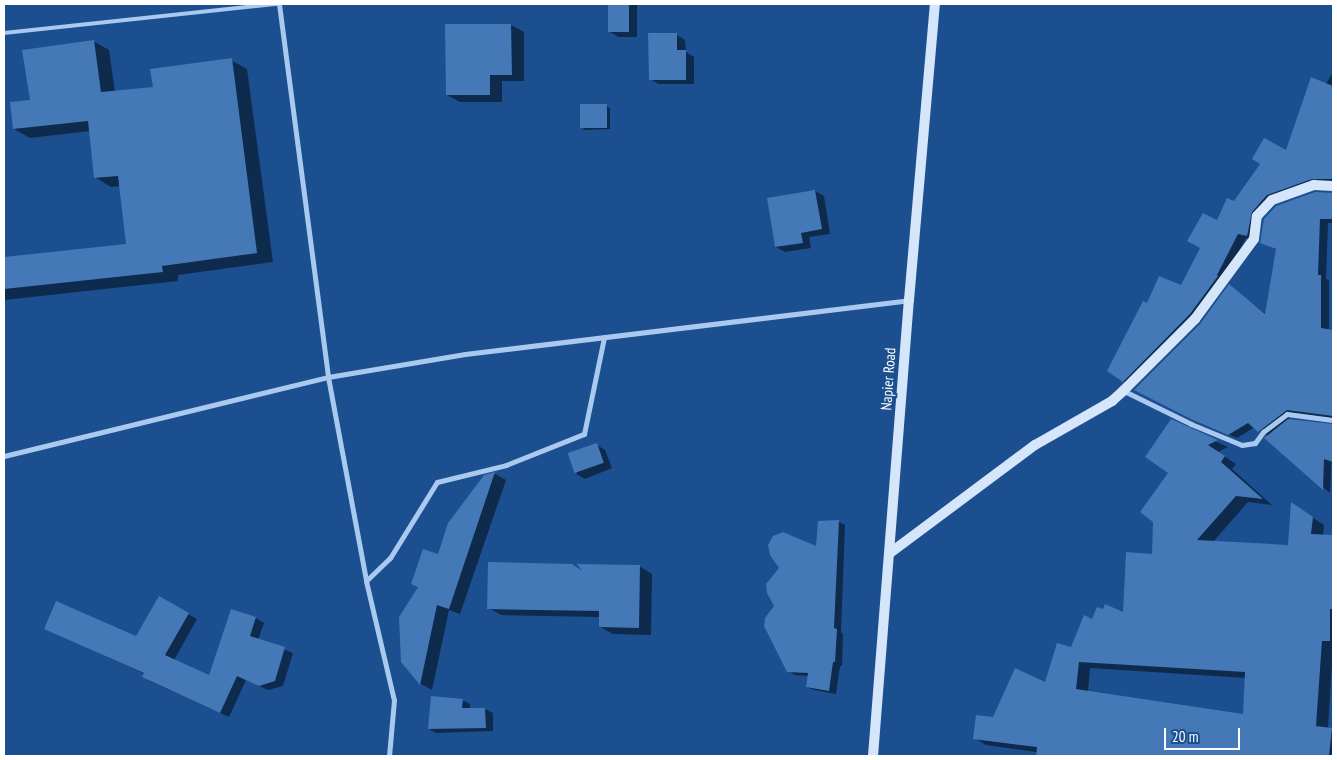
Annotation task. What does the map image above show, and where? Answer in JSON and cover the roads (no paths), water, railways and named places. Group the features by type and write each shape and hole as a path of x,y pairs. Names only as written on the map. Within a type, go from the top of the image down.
{"street":[{"path":"278,4 328,377 366,580 394,700 389,756"},
{"name":"Napier Road","path":"873,756 909,300 935,4"},
{"path":"890,553 1035,445 1112,401 1123,391 1195,319 1254,239 1257,216 1272,200 1314,185 1333,186"},
{"path":"4,456 328,377 465,354 909,300"},
{"path":"366,580 390,558 437,482 506,465 584,434 604,337"},
{"path":"1123,391 1191,424 1242,444 1255,443 1263,432 1287,414 1333,420"}],"lane":[{"path":"4,33 278,4"}]}
